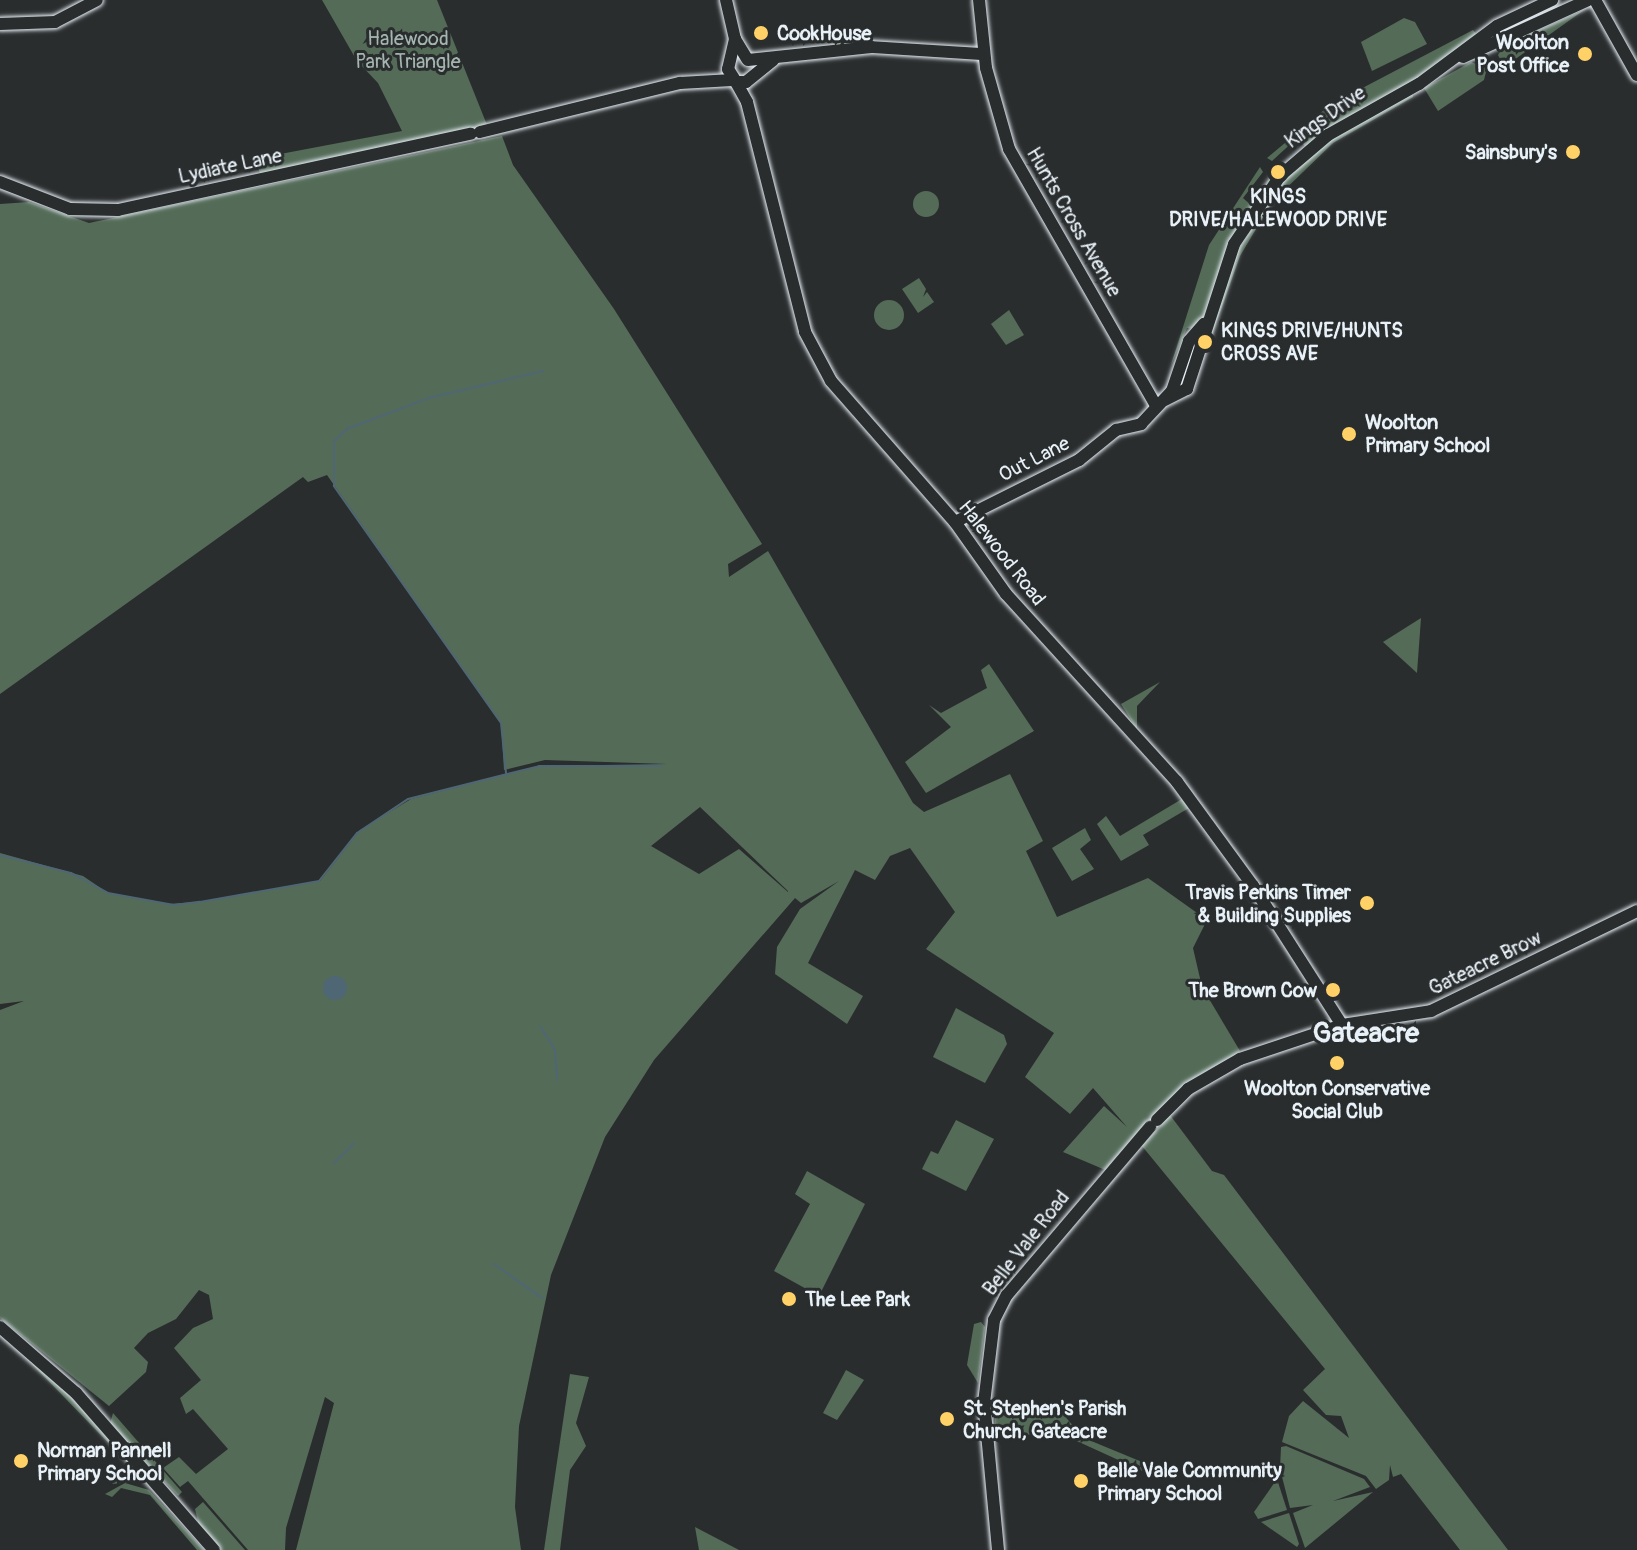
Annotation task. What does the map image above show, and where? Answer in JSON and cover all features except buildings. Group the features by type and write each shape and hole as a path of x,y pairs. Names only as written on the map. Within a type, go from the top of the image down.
{"street":[{"path":"0,24 55,22 97,0"},
{"path":"726,0 735,39 748,60"},
{"name":"Hunts Cross Avenue","path":"979,0 983,54 1009,149 1161,403"},
{"name":"Kings Drive","path":"1161,403 1191,336 1205,322 1234,244 1280,176 1328,135 1456,59 1497,26 1552,0"},
{"name":"Kings Drive","path":"1456,59 1487,50 1588,0"},
{"path":"1595,0 1637,75"},
{"name":"Halewood Road","path":"735,39 738,74 790,280 819,361 856,414 955,522 1006,594 1177,782 1253,886 1342,1025"},
{"name":"Lydiate Lane","path":"0,182 70,209 107,211 738,74 748,60 871,47 983,54"},
{"path":"738,74 774,59"},
{"name":"Out Lane","path":"955,522 1079,460 1116,430 1141,423 1161,403"},
{"name":"Gateacre Brow","path":"1342,1025 1436,1009 1637,911"},
{"name":"Belle Vale Road","path":"998,1550 984,1403 994,1320 1007,1295 1049,1242 1188,1089 1240,1059 1342,1025"},
{"path":"0,1327 101,1419 214,1550"}],"green space":[{"name":"Halewood Park Triangle","path":"322,0 437,0 487,125 261,175 256,164 275,155 402,131 378,83 357,61"},
{"path":"1584,10 1503,65 1498,55 1504,46"},
{"path":"1404,18 1415,22 1427,44 1372,71 1361,42"},
{"path":"1473,30 1478,36 1443,63 1306,147 1297,138 1272,161 1267,158 1330,105"},
{"path":"1471,62 1487,68 1484,80 1438,111 1424,88"},
{"path":"1413,91 1413,97 1333,143 1272,202 1240,256 1199,371 1236,254 1283,181 1330,139"},
{"path":"502,136 513,165 614,309 762,544 728,564 729,577 768,551 913,803 924,812 1010,774 1043,841 1026,851 1057,917 1148,878 1207,920 1193,948 1202,987 1240,1051 1181,1095 1110,1172 1063,1152 1104,1106 1127,1127 1093,1088 1070,1114 1025,1077 1054,1033 926,949 955,912 910,848 890,856 875,880 855,870 808,963 863,996 847,1024 775,974 777,947 800,909 839,881 801,903 795,898 654,1060 605,1137 551,1275 519,1426 515,1507 521,1550 296,1550 334,1403 325,1397 286,1528 285,1550 248,1550 188,1481 180,1487 163,1468 179,1457 196,1474 228,1449 193,1409 186,1414 180,1398 201,1380 174,1348 193,1328 213,1319 209,1295 199,1290 176,1319 148,1333 134,1348 148,1362 146,1372 109,1406 0,1318 0,1010 24,1001 0,1004 0,853 83,876 108,893 169,904 208,901 320,881 360,830 411,799 539,766 667,764 545,760 504,770 501,723 327,475 308,482 303,477 0,694 0,204 29,202 89,223","holes":["700,807 788,891 739,849 699,874 651,846"]},
{"path":"1260,167 1263,172 1243,198 1253,207 1218,276 1202,322 1195,329 1187,328 1171,365 1209,245"},
{"path":"926,191 935,195 939,204 935,213 926,217 917,213 913,204 917,195"},
{"path":"919,278 926,289 923,297 927,292 934,302 918,313 902,289"},
{"path":"889,300 895,301 903,309 903,321 895,329 889,330 883,329 875,321 874,315 875,309 883,301"},
{"path":"1009,310 1024,335 1006,345 991,324"},
{"path":"1421,618 1417,673 1383,642"},
{"path":"989,664 1034,731 926,793 905,762 951,727 929,705 941,713 987,688 981,670"},
{"path":"1160,682 1137,706 1137,729 1121,704"},
{"path":"1187,796 1194,805 1143,835 1149,845 1121,861 1097,824 1106,816 1120,836"},
{"path":"1085,828 1091,840 1080,849 1094,869 1072,881 1052,848"},
{"path":"956,1008 1004,1035 1007,1044 985,1083 933,1057"},
{"path":"1170,1115 1212,1171 1224,1175 1508,1550 1460,1550 1401,1474 1393,1477 1390,1465 1389,1480 1376,1489 1366,1476 1282,1442 1289,1416 1303,1401 1349,1438 1341,1416 1326,1415 1303,1390 1325,1369 1142,1146"},
{"path":"956,1120 994,1139 966,1191 922,1169 931,1151 938,1154"},
{"path":"807,1171 865,1204 819,1296 774,1271 810,1204 795,1194"},
{"path":"981,1322 985,1327 978,1383 967,1365 974,1324"},
{"path":"0,1331 63,1385 142,1475 141,1481 112,1484 129,1464"},
{"path":"846,1370 864,1380 837,1420 823,1413"},
{"path":"570,1374 589,1377 576,1423 586,1446 570,1470 560,1550 544,1550"},
{"path":"1053,1403 1084,1438 1159,1469 1160,1479 1057,1432 996,1438 994,1405"},
{"path":"113,1413 182,1492 178,1496 110,1424"},
{"path":"1286,1446 1364,1479 1370,1487 1333,1501 1373,1492 1305,1548 1293,1513 1313,1505 1290,1508 1280,1469 1281,1447"},
{"path":"1277,1479 1287,1510 1258,1519 1254,1512"},
{"path":"125,1483 149,1490 204,1550 197,1550 150,1495 121,1488 112,1497 105,1494"},
{"path":"203,1502 245,1550 220,1550 199,1526 195,1509"},
{"path":"1289,1513 1299,1544 1297,1547 1261,1522"},
{"path":"695,1527 739,1550 699,1550"}],"water":[{"path":"335,976 344,979 347,988 344,997 335,1000 326,997 323,988 326,979"}],"waterway":[{"path":"506,773 501,723 334,486 334,441 347,429 429,398 543,371"},
{"path":"0,855 71,873 108,893 174,905 200,902 319,881 357,833 408,799 539,766 661,766"},
{"path":"540,1026 555,1050 557,1080"},
{"path":"334,1163 354,1144"},
{"path":"494,1264 542,1298"}],"place":[{"name":"CookHouse","path":"761,33"},
{"name":"Woolton Post Office","path":"1585,54"},
{"name":"Sainsbury's","path":"1573,152"},
{"name":"KINGS DRIVE/HALEWOOD DRIVE","path":"1278,172"},
{"name":"KINGS DRIVE/HUNTS CROSS AVE","path":"1205,342"},
{"name":"Woolton Primary School","path":"1349,434"},
{"name":"Travis Perkins Timer & Building Supplies","path":"1367,903"},
{"name":"The Brown Cow","path":"1333,990"},
{"name":"Woolton Conservative Social Club","path":"1337,1063"},
{"name":"The Lee Park","path":"789,1299"},
{"name":"St. Stephen's Parish Church, Gateacre","path":"947,1419"},
{"name":"Norman Pannell Primary School","path":"21,1461"},
{"name":"Belle Vale Community Primary School","path":"1081,1481"}],"district":[{"name":"Gateacre","path":"1366,1034"}]}
